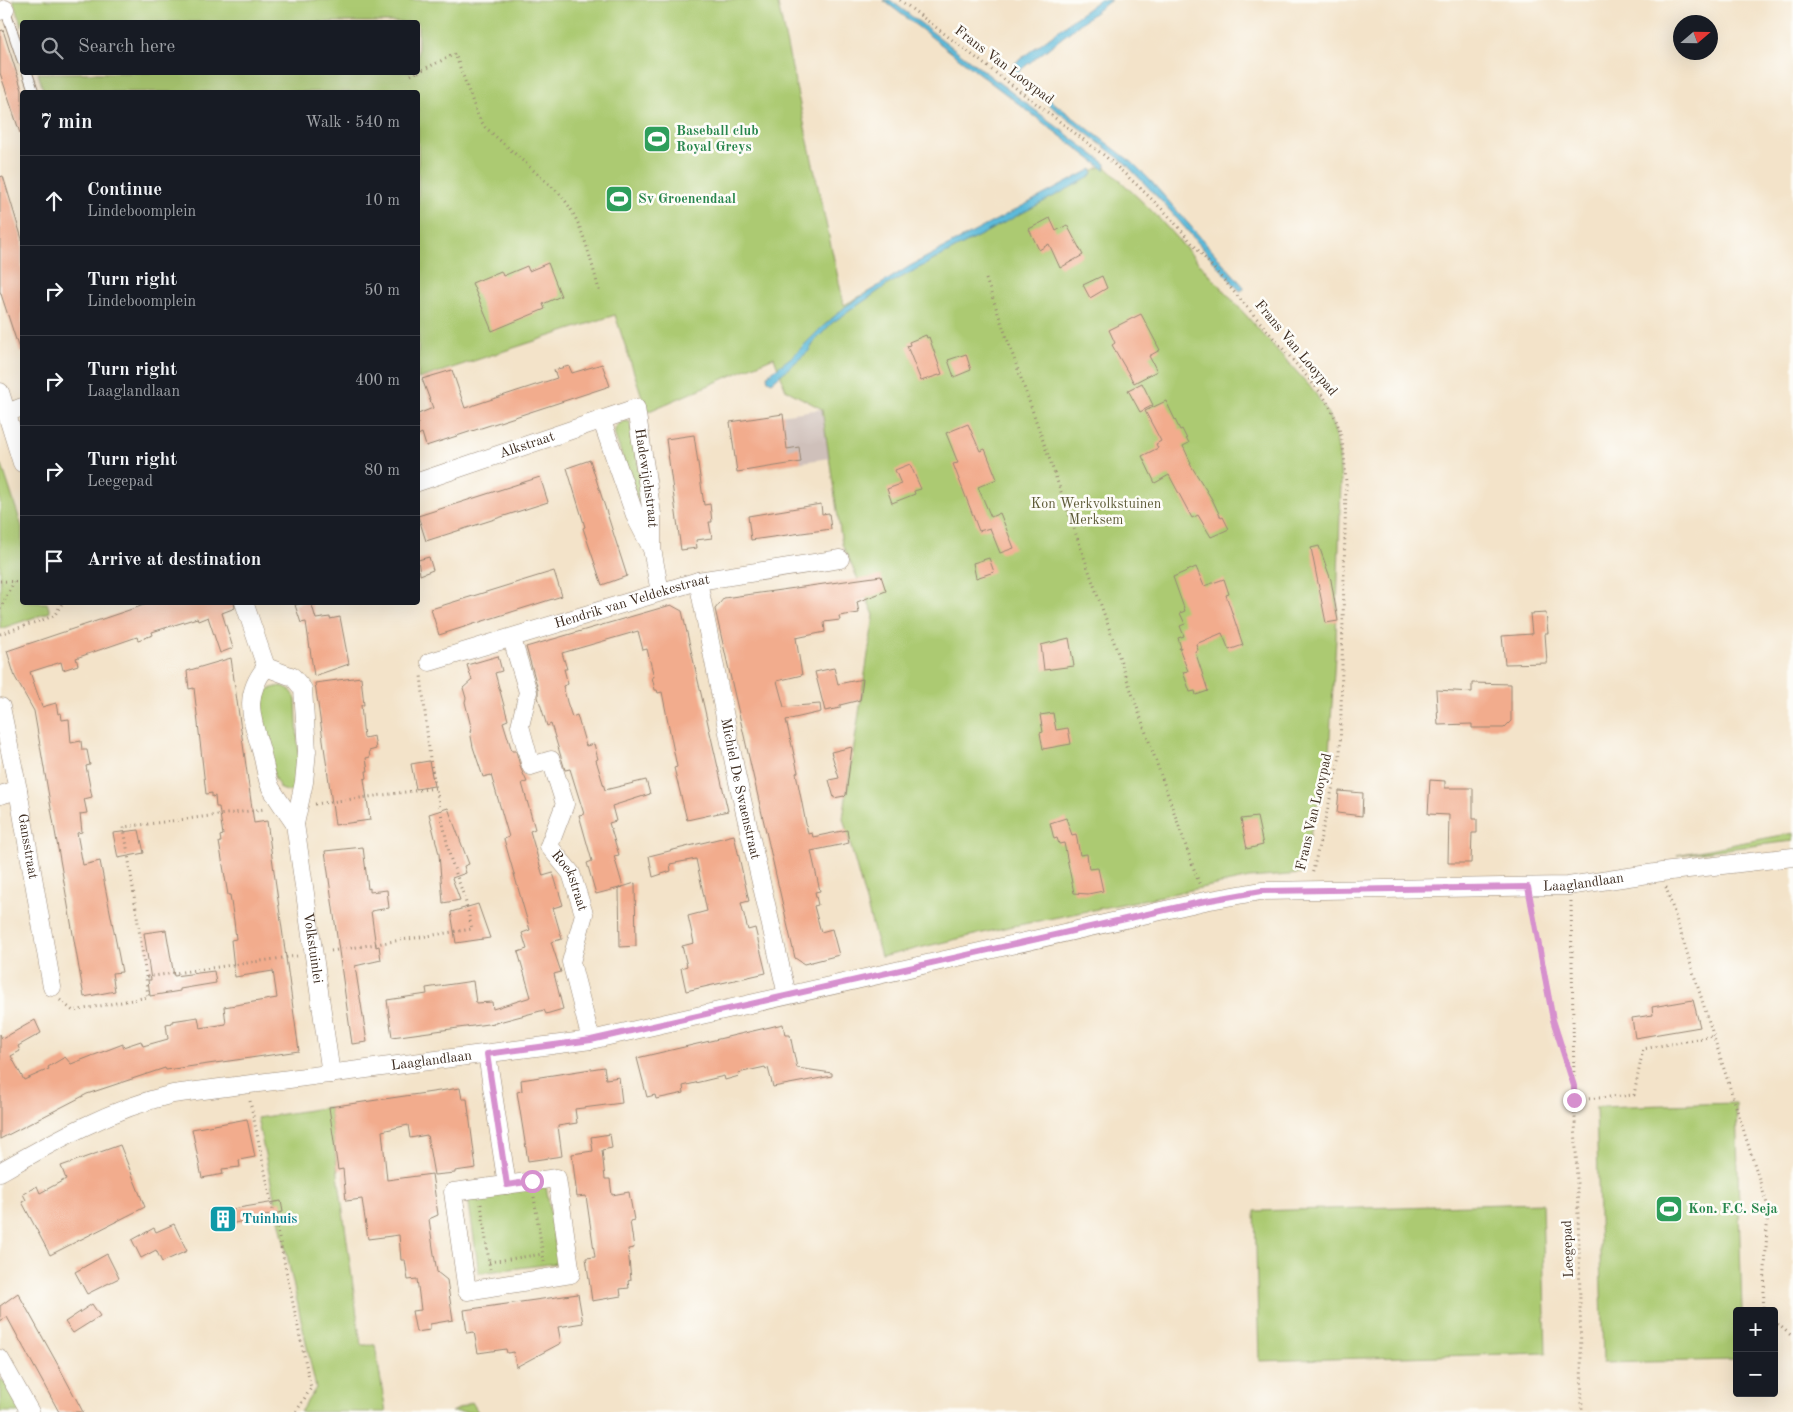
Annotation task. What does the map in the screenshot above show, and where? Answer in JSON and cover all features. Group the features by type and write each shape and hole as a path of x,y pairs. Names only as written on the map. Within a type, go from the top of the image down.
{"street":[{"path":"0,392 15,410 20,448"},
{"name":"Alkstraat","path":"420,481 636,408"},
{"name":"Hadewijchstraat","path":"636,408 652,514 652,549 660,592"},
{"name":"Hadewijchstraat","path":"602,420 636,518 652,549"},
{"name":"Hendrik van Veldekestraat","path":"430,662 698,581 840,559"},
{"name":"Michiel De Swaenstraat","path":"698,581 737,778 788,995"},
{"path":"245,605 266,667 256,679 252,690 250,701 252,716 270,787 291,807"},
{"name":"Roekstraat","path":"512,638 528,692 520,726 532,766 551,760 565,804 549,846 571,873 584,914 571,962 591,1040"},
{"name":"Volkstuinlei","path":"266,667 293,676 303,689 307,751 304,782 291,807 295,824 330,1074"},
{"name":"Gansstraat","path":"1,707 18,790 52,987"},
{"path":"0,795 18,790"},
{"name":"Laaglandlaan","path":"0,1172 50,1143 132,1104 173,1094 591,1040 1205,901 1261,891 1568,886 1662,872 1793,857"},
{"path":"487,1054 507,1185"},
{"path":"557,1178 571,1274 468,1291 453,1192 532,1181 557,1178"},
{"path":"0,1358 30,1412"}],"lane":[{"path":"3,10 20,55"},
{"path":"28,75 33,90"}],"path":[{"name":"Frans Van Looypad","path":"900,0 1105,156 1138,185 1167,214 1332,408 1343,443 1346,485 1340,756 1308,891"},
{"path":"420,71 455,54 478,116 485,126 560,194 568,204 581,230 600,293"},
{"path":"986,279 1205,901"},
{"path":"0,581 20,582"},
{"path":"0,610 14,582"},
{"path":"0,634 54,616 61,605"},
{"path":"146,977 124,827 436,788"},
{"path":"1662,872 1768,1208 1763,1307"},
{"name":"Leegepad","path":"1568,886 1571,906 1574,1100 1580,1247 1582,1412"},
{"name":"Leegepad","path":"1528,887 1553,1020 1574,1086"},
{"path":"1574,1100 1634,1095 1643,1048 1714,1036"},
{"path":"247,1085 311,1388 296,1412"},
{"path":"532,1181 546,1278"},
{"path":"479,1188 493,1287"},
{"path":"489,1262 543,1254"},
{"path":"1778,1324 1793,1337"}],"shaded area":[{"path":"822,409 829,458 737,472 730,422"}],"green space":[{"name":"Kon Werkvolkstuinen Merksem","path":"13,0 777,0 844,305 1104,165 1154,213 1314,391 1327,412 1335,432 1341,484 1336,639 1329,753 1301,874 1250,878 1004,928 881,957 843,818 874,615 842,544 822,409 786,390 774,357 647,412 615,315 420,378 420,90 43,90 39,75 420,75 420,20 20,21"},
{"path":"625,421 630,422 647,509 643,515 615,436 616,427"},
{"path":"2,465 20,521 20,605 48,605 50,612 0,629 0,466"},
{"path":"281,686 291,691 296,700 299,767 296,788 290,792 281,789 275,779 258,709 264,692"},
{"path":"1793,833 1793,841 1677,855"},
{"name":"Kon. F.C. Seja","path":"1736,1103 1742,1307 1733,1307 1733,1360 1603,1363 1596,1107"},
{"path":"329,1107 361,1345 375,1345 386,1412 300,1412 316,1388 257,1118"},
{"path":"546,1186 558,1263 479,1273 468,1197"},
{"path":"1542,1203 1546,1353 1259,1361 1255,1211"},
{"path":"0,1378 8,1386 22,1412 0,1412"},
{"path":"472,1402 478,1412 451,1412"}],"water":[{"path":"883,0 890,0 1106,164 1105,170"},
{"path":"1099,0 1111,0 1018,73 1020,77 1133,163 1244,287 1240,291 1165,205 1124,162 1009,74 1015,63"},
{"path":"1092,169 1093,173 1090,177 889,284 832,323 815,341 809,351 772,382 768,380 767,376 769,374 794,355 846,306 910,266"}],"building":[{"path":"3,30 22,90 20,90 20,133 0,73 0,31"},
{"path":"3,176 20,232 20,352 0,291 0,177"},
{"path":"1050,218 1056,231 1067,225 1083,255 1060,268 1049,244 1039,250 1029,229"},
{"path":"548,263 561,296 543,304 545,309 492,331 472,283 501,271 503,276 527,266 529,271"},
{"path":"1102,276 1107,288 1090,298 1083,285"},
{"path":"1141,314 1160,350 1149,356 1157,371 1134,383 1112,345 1115,343 1109,330"},
{"path":"926,335 927,338 929,337 942,374 921,381 907,346 910,345 909,342"},
{"path":"966,354 971,370 954,377 948,360"},
{"path":"602,364 610,386 426,446 422,433 420,434 420,413 433,408 422,379 452,370 465,408 557,378 554,370 569,366 572,373"},
{"path":"1142,383 1153,405 1140,412 1128,390"},
{"path":"1166,401 1180,430 1182,429 1189,443 1183,446 1190,464 1229,529 1211,537 1198,515 1192,518 1169,475 1155,483 1142,456 1158,448 1156,444 1161,441 1145,411"},
{"path":"783,414 787,449 799,447 801,462 737,472 730,422"},
{"path":"968,424 980,451 985,449 997,479 978,487 991,517 1000,513 1014,548 1000,553 990,528 979,531 953,464 958,463 946,433"},
{"path":"694,435 704,505 710,504 712,522 709,522 712,538 696,540 697,548 681,550 666,439"},
{"path":"590,460 627,576 602,585 583,528 585,527 567,468"},
{"path":"910,464 921,489 914,491 915,494 892,503 887,489 901,484 895,470"},
{"path":"540,477 548,502 426,541 420,522 420,515"},
{"path":"821,504 822,514 829,513 831,529 751,540 748,516"},
{"path":"1319,546 1331,580 1338,621 1326,623 1311,548"},
{"path":"429,557 433,570 420,575 420,559"},
{"path":"989,558 994,572 976,578 973,563"},
{"path":"1196,567 1204,586 1224,579 1229,594 1226,595 1243,645 1229,650 1222,633 1196,644 1198,650 1195,651 1208,691 1196,695 1195,691 1190,692 1183,672 1188,671 1179,648 1181,648 1178,638 1184,636 1180,626 1185,624 1180,613 1185,611 1173,577"},
{"path":"554,571 562,596 439,635 431,609"},
{"path":"881,576 886,591 857,602 859,613 839,616 840,620 824,622 825,632 796,638 802,675 777,681 784,707 820,704 821,712 786,720 798,772 796,773 808,834 812,833 813,837 847,830 849,843 811,851 820,891 815,892 818,905 814,906 821,932 832,929 839,955 804,964 795,958 715,609 724,598"},
{"path":"144,605 234,605 235,608 222,613 233,648 220,653 208,617 198,621 197,618 152,632 153,635 138,640 137,637 76,658 78,665 63,670 61,662 30,672 42,707 56,703 58,714 61,713 62,720 69,719 71,743 81,741 82,750 87,750 90,765 86,766 92,797 84,799 87,813 80,814 82,832 77,833 83,865 100,861 122,972 112,973 115,991 84,997 34,711 15,677 7,651"},
{"path":"295,605 312,605 316,619 340,617 349,664 314,676 306,622 301,623"},
{"path":"671,605 682,611 728,811 687,820 674,768 677,767 662,692 658,693 655,690 652,677 654,677 647,649 643,650 638,631 562,653 567,669 564,669 568,684 563,686 567,702 572,717 577,715 586,746 594,744 598,759 596,760 605,790 646,780 650,794 612,806 616,821 609,823 619,855 614,856 623,887 596,894 587,863 592,861 579,815 584,814 570,769 565,770 551,724 547,726 526,647"},
{"path":"1546,613 1548,633 1545,633 1547,663 1505,664 1502,636 1532,634 1530,614"},
{"path":"1069,638 1074,666 1044,670 1041,645"},
{"path":"498,656 502,671 495,673 508,720 503,722 512,751 516,751 527,782 522,783 535,829 530,831 543,876 553,873 563,905 553,908 562,939 551,942 561,972 554,974 563,1009 546,1014 544,1010 495,1023 392,1037 387,1000 427,994 426,988 473,981 476,1003 492,1002 493,1009 531,997 518,952 527,949 522,933 530,930 504,839 509,837 491,775 483,777 473,747 470,731 472,731 463,688 472,680 467,665"},
{"path":"231,658 254,823 267,821 299,1051 166,1070 165,1068 87,1094 0,1139 0,1034 2,1039 35,1020 41,1033 18,1046 20,1051 11,1056 24,1080 49,1069 48,1067 65,1057 71,1064 123,1044 123,1047 141,1041 143,1046 168,1039 166,1024 172,1023 172,1021 198,1017 200,1028 226,1024 224,1007 277,998 273,971 235,977 231,940 236,939 230,895 228,895 219,842 221,842 220,836 223,835 219,807 216,807 215,796 212,797 212,793 206,794 194,688 189,689 187,671"},
{"path":"834,668 838,684 863,679 860,700 840,705 840,708 825,711 815,672"},
{"path":"361,677 364,705 361,705 364,738 374,736 376,749 369,751 370,757 366,758 368,771 366,771 367,778 364,779 370,820 335,825 315,683"},
{"path":"1472,683 1511,684 1511,721 1504,728 1472,728 1472,724 1438,725 1436,690 1472,692"},
{"path":"1053,713 1056,730 1068,728 1071,744 1043,749 1040,733 1043,732 1040,715"},
{"path":"852,747 846,795 834,798 829,780 839,778 831,752"},
{"path":"429,761 434,786 416,789 411,764"},
{"path":"1430,780 1445,781 1445,788 1473,788 1473,819 1477,819 1477,833 1472,833 1471,863 1448,863 1449,815 1428,814"},
{"path":"1339,791 1363,793 1362,816 1337,813"},
{"path":"448,808 469,864 464,866 466,873 452,878 460,900 443,903 439,854 429,814"},
{"path":"1257,817 1263,845 1247,849 1241,819"},
{"path":"1066,818 1072,835 1076,834 1080,855 1087,854 1089,869 1098,868 1103,891 1088,894 1074,893 1064,843 1059,844 1057,838 1054,839 1050,823"},
{"path":"139,830 144,853 118,858 113,833"},
{"path":"734,835 749,901 741,903 748,930 755,928 766,973 686,991 681,968 687,966 682,946 694,943 688,916 707,911 696,859 670,864 671,871 653,877 649,856"},
{"path":"363,847 368,889 370,888 370,892 387,890 389,908 371,911 376,947 379,946 381,960 355,966 367,1042 352,1044 325,851"},
{"path":"635,883 636,946 620,947 619,888"},
{"path":"478,904 490,938 456,943 451,912"},
{"path":"166,930 174,976 214,971 216,983 150,996 148,980 151,980 144,933"},
{"path":"1693,1000 1700,1027 1635,1038 1632,1018 1653,1015 1652,1007"},
{"path":"783,1024 785,1035 790,1035 797,1068 832,1073 832,1076 773,1087 768,1068 766,1069 765,1067 738,1073 739,1076 725,1080 724,1076 683,1086 684,1093 656,1099 655,1095 647,1097 637,1058"},
{"path":"604,1067 606,1079 619,1077 622,1103 575,1109 577,1123 558,1126 562,1156 528,1161 517,1092 522,1091 521,1080"},
{"path":"460,1088 462,1099 467,1099 476,1168 434,1175 427,1135 410,1138 408,1125 382,1131 387,1180 432,1174 438,1215 429,1219 433,1248 437,1272 447,1280 453,1320 430,1324 430,1330 416,1332 412,1311 421,1310 417,1279 408,1280 405,1260 401,1260 399,1235 368,1239 362,1199 346,1201 343,1169 338,1170 329,1107"},
{"path":"247,1119 255,1157 239,1160 240,1167 222,1169 223,1174 202,1178 192,1129"},
{"path":"610,1134 612,1148 602,1150 605,1179 610,1179 612,1195 629,1192 634,1220 630,1221 634,1248 628,1249 631,1280 628,1281 629,1288 620,1289 621,1296 592,1301 586,1258 595,1257 586,1196 577,1197 572,1154 593,1151 591,1137"},
{"path":"120,1145 145,1207 50,1255 22,1202 26,1200 23,1194 37,1186 40,1193 66,1179 61,1166"},
{"path":"281,1201 283,1212 217,1227 214,1212"},
{"path":"174,1224 187,1251 162,1262 156,1250 141,1258 132,1240 154,1228 156,1232"},
{"path":"107,1254 119,1278 87,1294 75,1272"},
{"path":"18,1293 83,1412 59,1412 7,1317 0,1321 0,1306"},
{"path":"578,1294 583,1323 558,1327 561,1343 516,1367 514,1352 507,1353 506,1349 478,1353 474,1332 467,1333 464,1310"},
{"path":"92,1304 100,1316 73,1333 65,1322"}],"place":[{"name":"Baseball club Royal Greys","path":"657,139"},
{"name":"Sv Groenendaal","path":"619,199"},
{"name":"Kon. F.C. Seja","path":"1669,1209"},
{"name":"Tuinhuis","path":"223,1219"}],"route":[{"path":"532,1181 507,1185 487,1054 591,1040 1205,901 1261,891 1528,887 1553,1020 1574,1086 1574,1100"}]}
